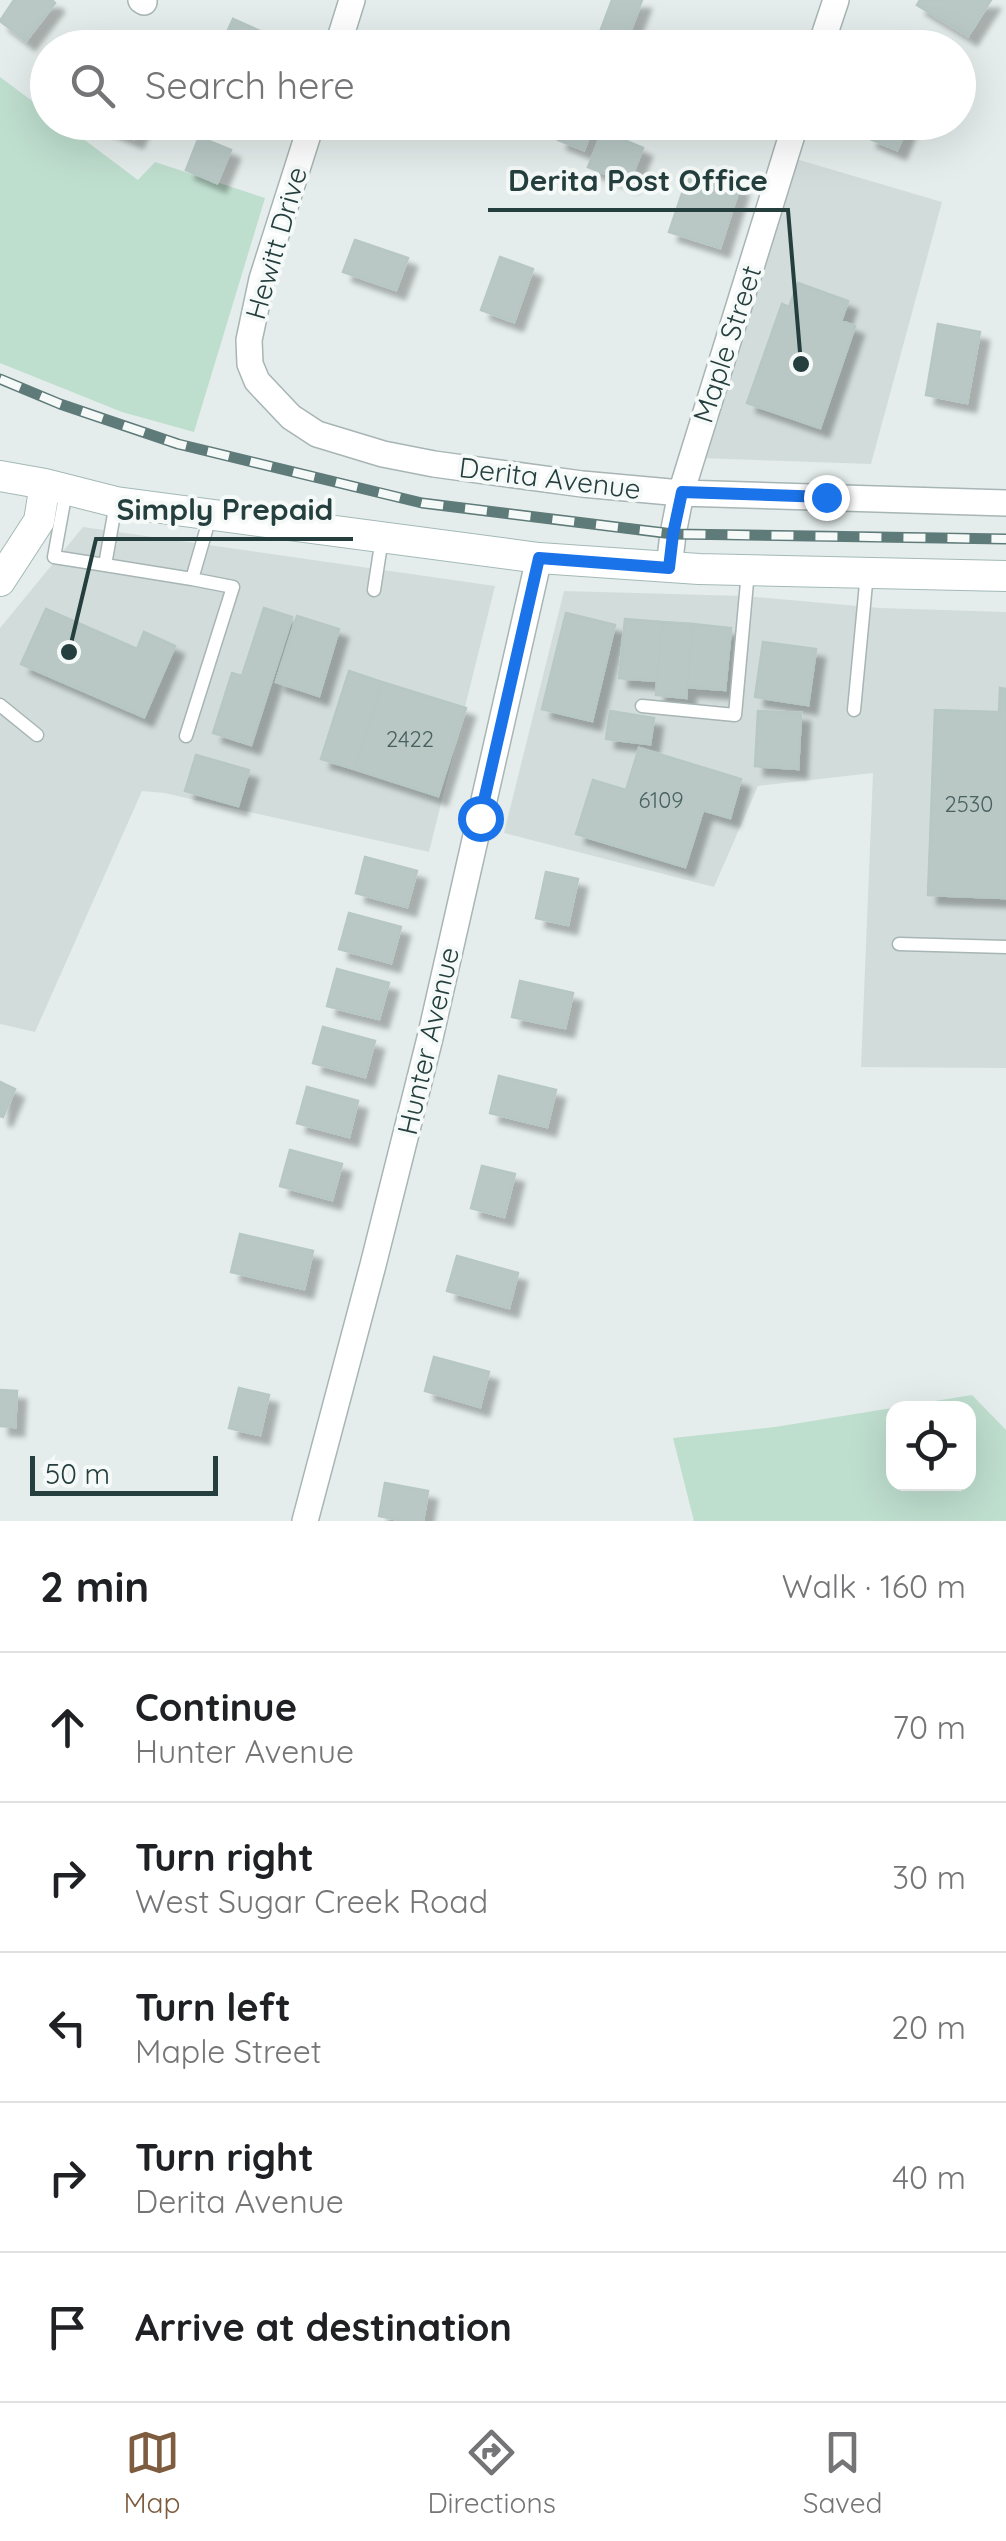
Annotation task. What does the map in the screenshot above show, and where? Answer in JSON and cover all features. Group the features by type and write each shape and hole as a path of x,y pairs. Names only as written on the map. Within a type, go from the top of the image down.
{"main road":[{"path":"0,458 56,487"},
{"path":"0,476 116,502 539,558 669,568 1006,576"},
{"path":"0,581 56,487"}],"street":[{"path":"343,30 352,0"},
{"path":"826,30 836,0"},
{"name":"Hewitt Drive","path":"250,364 254,310 306,140"},
{"name":"Maple Street","path":"669,568 682,492 790,140"},
{"name":"Derita Avenue","path":"250,364 257,381 291,417 317,434 384,454 475,471 682,492 1006,503"},
{"name":"Hunter Avenue","path":"305,1521 430,1038 539,558"}],"lane":[{"path":"56,487 54,557 233,586 186,736"},
{"path":"105,565 116,502"},
{"path":"192,579 211,515"},
{"path":"374,590 382,538"},
{"path":"642,706 735,714 748,570"},
{"path":"854,710 867,573"},
{"path":"0,705 38,736"},
{"path":"900,944 1006,947"}],"shaded area":[{"path":"796,159 942,202 871,464 700,458"},
{"path":"83,527 495,586 429,852 142,791 35,1032 0,1024 0,628"},
{"path":"564,591 744,596 880,608 1006,612 1006,1068 861,1067 873,773 758,786 714,887 504,833"}],"green space":[{"path":"0,77 30,99 30,140 85,140 138,180 155,162 265,198 194,432 122,412 0,363"},
{"path":"972,1395 1006,1430 1006,1521 694,1521 673,1438 886,1409 886,1491 976,1491 976,1401 935,1401"}],"building":[{"path":"14,0 55,3 34,30 30,30 26,41 0,21"},
{"path":"612,0 642,0 631,30 601,30"},
{"path":"920,0 991,0 972,30 958,30 917,5"},
{"path":"233,19 258,30 228,30"},
{"path":"198,140 231,150 217,183 186,170"},
{"path":"558,140 588,140 584,150"},
{"path":"599,140 624,140 643,148 629,183 588,167"},
{"path":"873,140 901,140 897,150"},
{"path":"690,170 740,186 720,248 669,232"},
{"path":"355,240 408,258 396,290 343,272"},
{"path":"500,257 533,269 514,322 481,310"},
{"path":"798,283 848,301 841,321 855,326 820,428 747,403 782,304 789,307"},
{"path":"938,324 980,332 967,403 926,395"},
{"path":"264,608 292,617 251,745 213,733 232,673 242,676"},
{"path":"46,609 137,649 144,632 175,646 144,717 21,664"},
{"path":"566,613 615,625 592,721 542,709"},
{"path":"297,616 339,629 319,696 276,682"},
{"path":"625,619 662,622 657,681 619,678"},
{"path":"662,622 693,624 686,698 656,695"},
{"path":"693,624 731,628 725,690 687,687"},
{"path":"763,642 816,649 808,705 755,697"},
{"path":"349,671 382,682 354,769 321,759"},
{"path":"382,682 466,708 438,796 354,769"},
{"path":"1000,688 1006,689 1006,898 928,895 935,710 999,712"},
{"path":"610,711 654,718 650,744 606,739"},
{"path":"758,711 801,713 798,769 755,766"},
{"path":"639,748 741,779 730,818 703,810 685,867 576,834 593,780 626,790"},
{"path":"196,755 249,770 238,806 185,791"},
{"path":"365,857 417,871 407,907 356,893"},
{"path":"546,872 578,879 568,925 536,918"},
{"path":"349,913 401,927 391,963 339,949"},
{"path":"337,969 389,983 379,1019 327,1006"},
{"path":"520,981 573,993 565,1028 512,1017"},
{"path":"323,1027 375,1041 365,1077 313,1063"},
{"path":"499,1076 556,1090 547,1127 490,1113"},
{"path":"0,1082 15,1089 3,1117 0,1116"},
{"path":"307,1087 358,1101 349,1137 297,1123"},
{"path":"290,1150 342,1164 332,1200 280,1186"},
{"path":"482,1166 515,1174 504,1217 471,1208"},
{"path":"240,1234 313,1251 304,1289 231,1272"},
{"path":"457,1256 518,1273 509,1308 447,1291"},
{"path":"434,1357 489,1372 480,1407 425,1391"},
{"path":"239,1388 269,1395 260,1435 229,1428"},
{"path":"0,1390 17,1391 15,1427 0,1426"},
{"path":"385,1483 428,1491 423,1521 379,1516"}],"railway":[{"path":"0,379 178,444 422,503 673,534 1006,539"}],"place":[{"name":"Derita Post Office","path":"801,364"},
{"name":"Simply Prepaid","path":"69,652"}],"route":[{"path":"480,818 539,558 669,568 682,492 826,497"}]}
